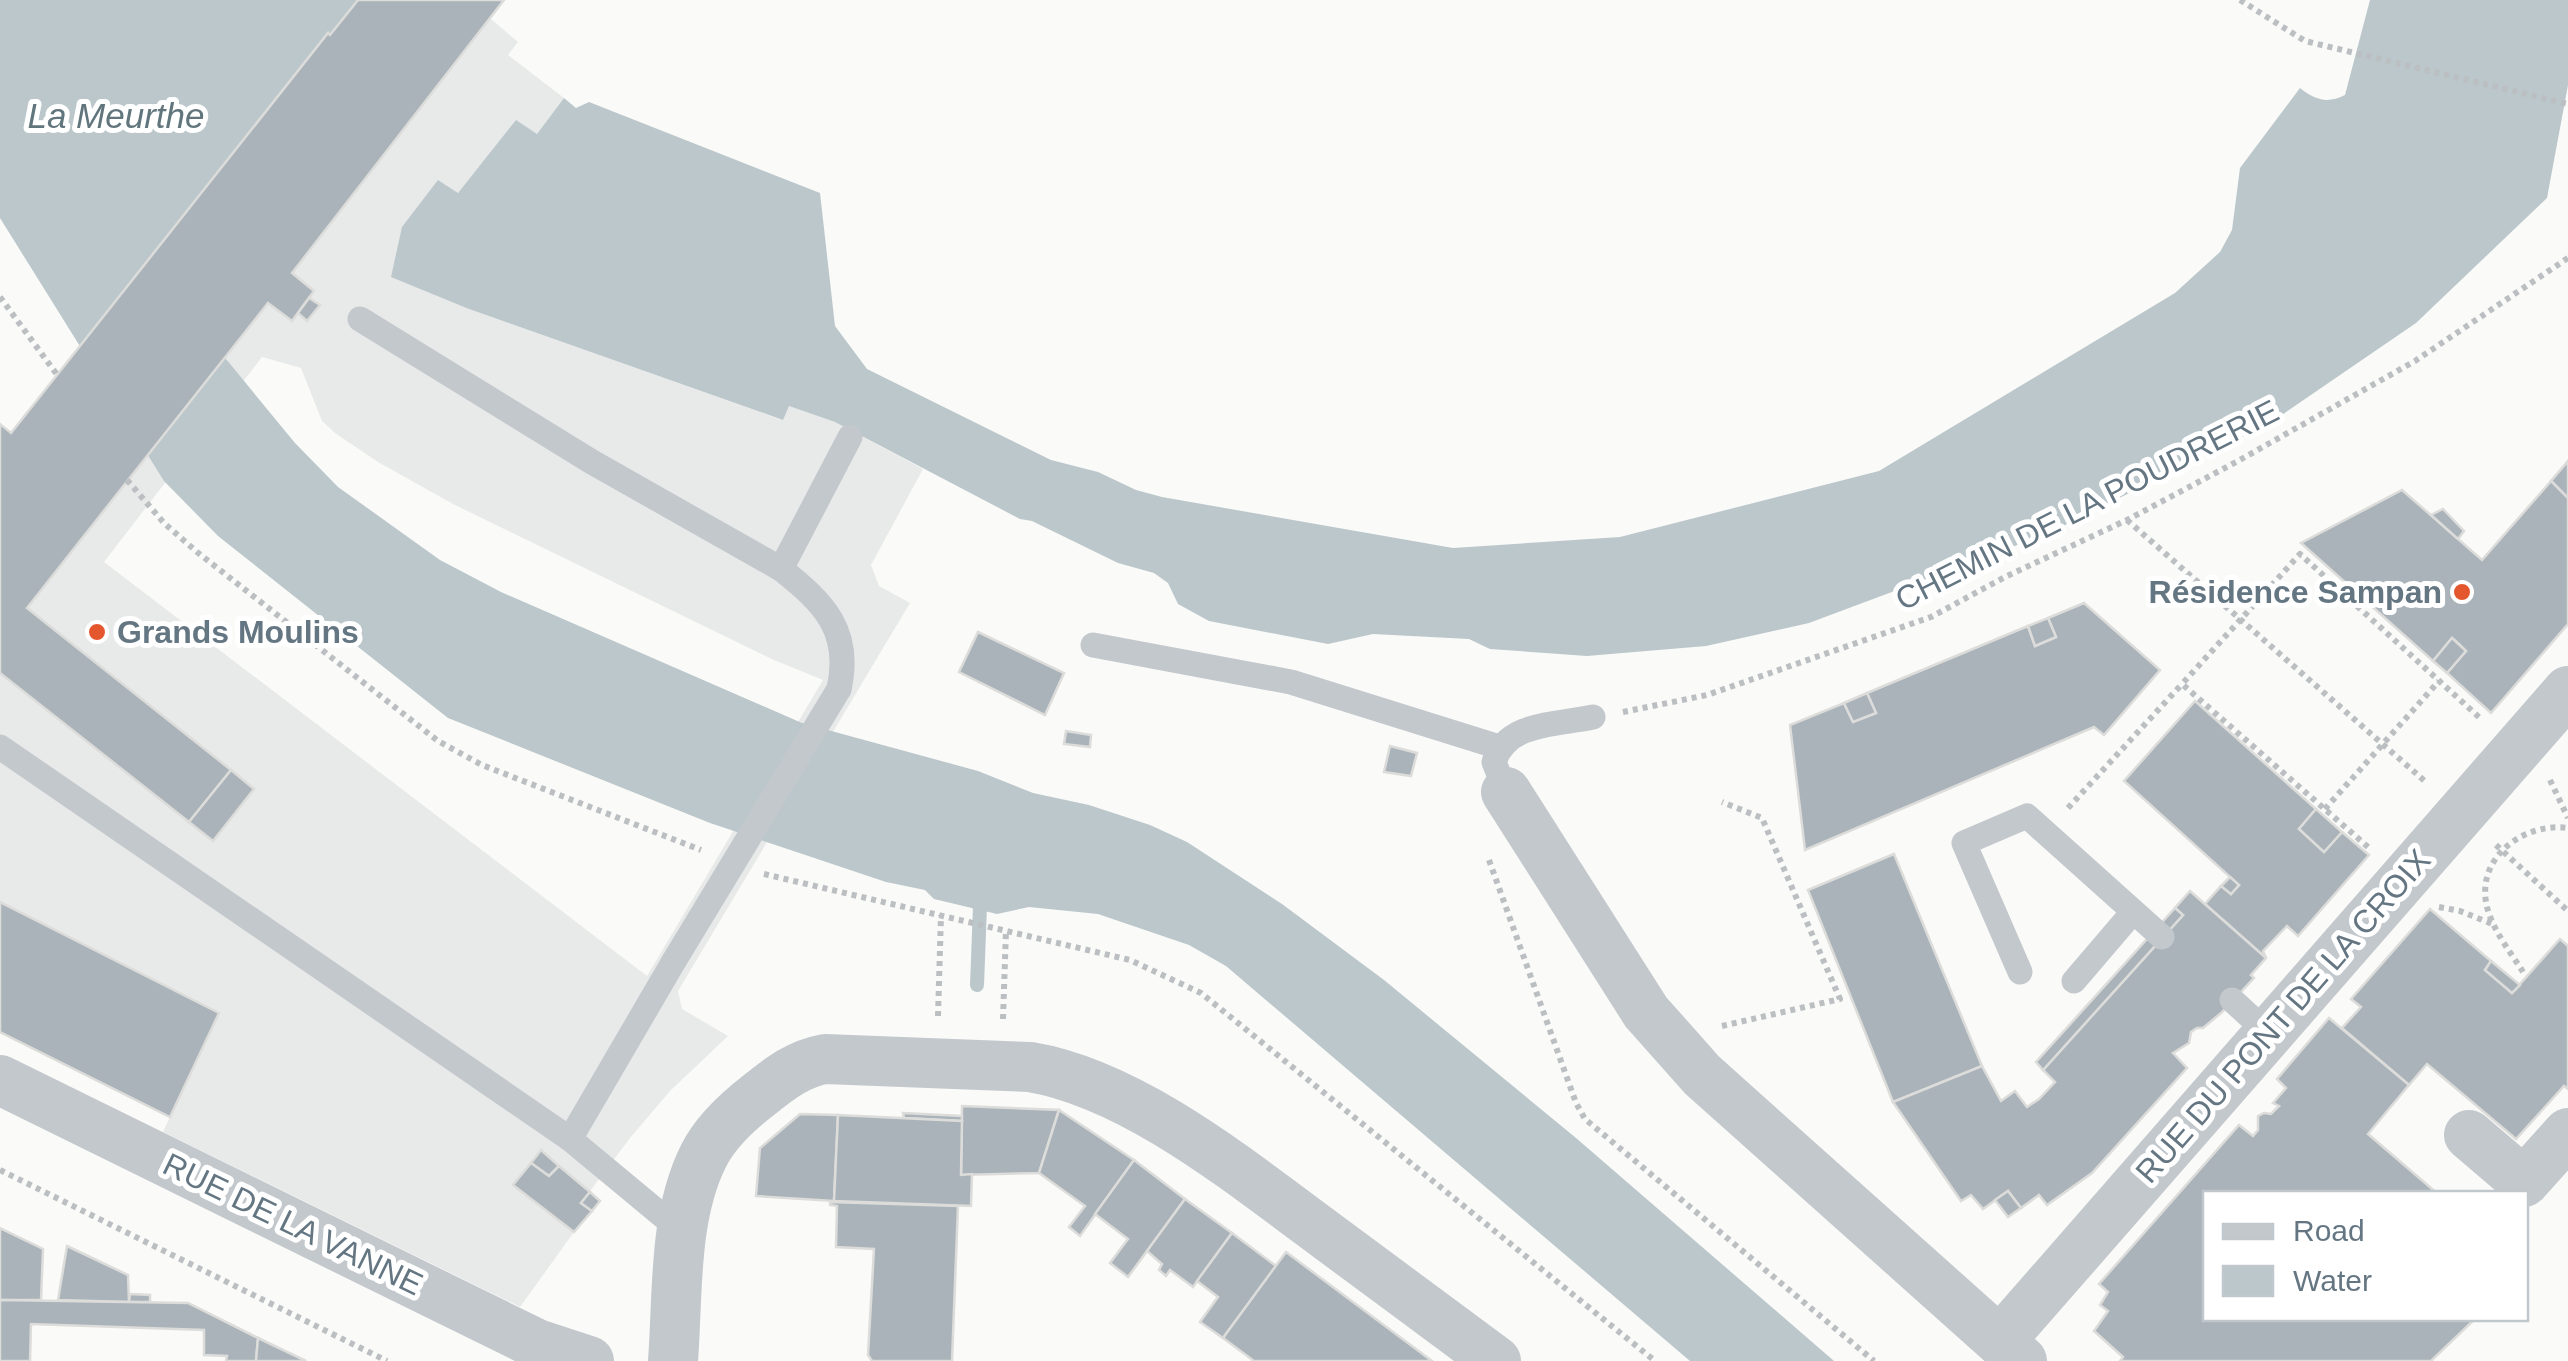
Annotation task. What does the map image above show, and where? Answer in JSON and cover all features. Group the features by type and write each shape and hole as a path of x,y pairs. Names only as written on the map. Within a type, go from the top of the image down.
{"street":[{"name":"RUE DU PONT DE LA CROIX","path":"2011,1351 2250,1017 2404,878 2568,692"},
{"path":"1502,770 1646,1012 1667,1039 1702,1075 2011,1351"},
{"path":"674,1361 682,1232 703,1156 739,1110 799,1066 825,1059 1030,1067 1084,1081 1216,1154 1496,1361"},
{"name":"RUE DE LA VANNE","path":"0,1080 537,1344 590,1361"},
{"path":"2469,1134 2524,1182 2568,1133"}],"lane":[{"path":"360,319 592,462 781,569 810,592 842,640 844,668 839,688 570,1139"},
{"path":"781,569 850,437"},
{"path":"1093,645 1291,682 1502,770 1513,733 1592,718"},
{"path":"0,747 570,1139 682,1232"},
{"path":"2020,972 1964,843 2027,816 2162,937"},
{"path":"2074,981 2134,912"}],"path":[{"path":"2240,0 2304,42 2568,104"},
{"name":"CHEMIN DE LA POUDRERIE","path":"1592,718 1707,695 1931,617 2005,576 2127,520 2416,360 2568,258"},
{"path":"0,297 58,376"},
{"path":"128,480 164,524 197,552 438,741 482,765 707,853"},
{"path":"2127,520 2568,911"},
{"path":"2046,833 2300,554 2549,779 2568,818"},
{"path":"2325,810 2439,681"},
{"path":"2182,684 2440,908 2460,911 2494,925"},
{"path":"1667,1039 1840,999 1762,818 1722,802"},
{"path":"2524,972 2494,925 2485,899 2486,882 2502,851 2522,834 2543,828 2568,828"},
{"path":"1486,849 1576,1103 1586,1119 1874,1361"},
{"path":"752,870 1130,960 1201,992 1655,1361"},
{"path":"939,982 941,915"},
{"path":"1004,929 1004,992"},
{"path":"0,1170 387,1361"}],"shaded area":[{"name":"Grands Moulins","path":"358,0 504,0 490,18 518,42 508,55 564,98 537,134 516,121 458,193 438,180 469,309 782,420 789,406 835,422 923,469 871,565 879,586 910,603 678,991 682,1009 728,1036 670,1091 630,1138 590,1191 600,1201 520,1307 163,1132 170,1117 0,1032 0,424 12,433","holes":["262,357 301,368 322,421 378,462 453,504 823,680 647,976 104,562"]}],"water":[{"name":"La Meurthe","path":"0,0 358,0 147,263 295,443 338,487 440,560 501,592 802,723 978,771 1033,793 1089,805 1187,842 1282,904 1384,980 1576,1138 1834,1361 1690,1361 1226,966 1189,945 1098,914 1029,907 997,914 934,899 925,890 886,882 710,823 448,718 218,536 164,481 0,218"},
{"path":"2370,0 2568,0 2568,85 2547,198 2416,323 2270,423 2049,533 1809,623 1706,646 1587,656 1490,649 1469,639 1373,634 1328,644 1209,621 1178,604 1168,583 1154,573 1118,563 1032,521 1020,519 835,422 789,406 783,420 469,309 391,277 402,227 438,180 458,193 516,120 537,134 564,98 576,108 589,102 820,193 835,326 867,369 1051,460 1098,472 1162,497 1453,548 1620,537 1879,471 2175,293 2220,252 2232,230 2240,168 2300,88 2321,99 2345,95"}],"building":[{"path":"358,0 504,0 292,273 314,291 292,321 268,303 27,608 231,770 189,822 0,673 0,424 11,433"},
{"path":"309,298 320,305 307,321 298,313"},
{"path":"2568,461 2568,498 2551,481"},
{"name":"Résidence Sampan","path":"2551,481 2568,498 2568,624 2491,713 2447,673 2466,651 2459,644 2452,638 2433,661 2301,543 2402,490 2482,560"},
{"path":"2443,509 2464,531 2458,539 2431,515"},
{"path":"2084,603 2160,670 2104,735 2094,727 1805,850 1790,725 1844,703 1853,722 1876,713 1867,693 2028,626 2035,646 2056,637 2048,618"},
{"path":"2048,618 2056,637 2035,646 2028,626"},
{"path":"978,632 1064,673 1045,715 959,672"},
{"path":"2452,638 2466,651 2447,673 2433,661"},
{"path":"1867,693 1876,713 1853,722 1844,703"},
{"path":"2195,701 2316,809 2299,829 2324,852 2342,832 2369,855 2298,936 2287,926 2263,951 2266,958 2205,904 2221,886 2231,894 2239,885 2124,781"},
{"path":"1066,731 1091,735 1090,747 1064,744"},
{"path":"1390,746 1417,753 1411,776 1384,772"},
{"path":"231,770 254,789 213,841 189,822"},
{"path":"2316,809 2342,832 2324,852 2299,829"},
{"path":"1894,854 1982,1066 1893,1102 1808,890"},
{"path":"2230,877 2239,885 2231,894 2221,886"},
{"path":"2190,891 2266,958 2251,975 2254,978 2221,1013 2203,1028 2191,1032 2189,1043 2173,1053 2187,1068 2092,1173 2047,1205 2039,1195 2021,1208 2008,1191 1983,1209 1971,1195 1961,1201 1893,1102 1982,1066 2001,1101 2015,1091 2027,1107 2039,1099 2055,1082 2043,1070 2183,915 2175,908"},
{"path":"0,902 219,1013 170,1117 0,1032"},
{"path":"2175,908 2183,915 2043,1070 2036,1062"},
{"path":"2430,909 2491,961 2485,970 2512,993 2560,939 2568,946 2568,1089 2564,1086 2516,1139 2427,1064 2409,1085 2342,1028 2361,1007 2351,999"},
{"path":"2491,961 2520,985 2512,993 2485,970"},
{"path":"2329,1018 2409,1085 2368,1134 2434,1191 2203,1191 2203,1321 2473,1321 2431,1361 2120,1361 2123,1357 2094,1331 2108,1311 2100,1305 2108,1292 2099,1284 2239,1125 2253,1136 2258,1130 2258,1116 2271,1114 2279,1106 2273,1103 2286,1088 2277,1079"},
{"path":"962,1106 1059,1110 1039,1173 961,1175"},
{"path":"1059,1110 1134,1160 1080,1236 1069,1227 1085,1206 1039,1173"},
{"path":"903,1113 962,1116 962,1121 904,1118"},
{"path":"800,1114 838,1115 834,1201 756,1196 760,1148"},
{"path":"838,1115 962,1121 961,1175 972,1174 971,1206 834,1201"},
{"path":"541,1150 559,1166 549,1176 531,1163"},
{"path":"1134,1160 1185,1199 1128,1277 1110,1263 1128,1239 1095,1214"},
{"path":"531,1163 549,1176 559,1166 590,1192 581,1203 592,1211 574,1232 513,1185"},
{"path":"2008,1191 2021,1208 2008,1217 1995,1200"},
{"path":"590,1192 600,1201 592,1211 581,1203"},
{"path":"1185,1199 1232,1233 1193,1287 1170,1270 1166,1276 1159,1270 1162,1264 1147,1251"},
{"path":"830,1202 958,1206 952,1361 872,1361 868,1355 874,1249 836,1247 837,1206"},
{"path":"0,1228 43,1249 41,1300 0,1300"},
{"path":"1232,1233 1276,1266 1223,1338 1200,1322 1218,1297 1197,1281"},
{"path":"67,1246 128,1275 129,1302 58,1300"},
{"path":"1286,1252 1432,1361 1254,1361 1223,1338"},
{"path":"130,1294 150,1295 150,1302 129,1302"},
{"path":"0,1300 188,1303 258,1338 256,1361 226,1361 227,1356 204,1355 204,1330 31,1324 30,1361 0,1361"},
{"path":"258,1338 306,1361 256,1361"}],"waterway":[{"path":"977,893 977,985"}],"place":[{"name":"Résidence Sampan","path":"2462,592"},
{"name":"Grands Moulins","path":"97,632"}]}
